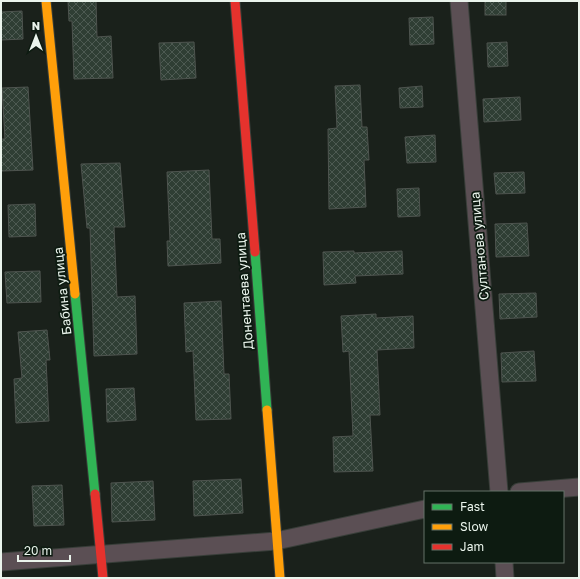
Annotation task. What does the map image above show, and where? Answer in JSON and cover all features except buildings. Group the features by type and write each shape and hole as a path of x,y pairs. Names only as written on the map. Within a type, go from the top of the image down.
{"street":[{"name":"Бабина улица","path":"46,1 102,554 103,578"},
{"name":"Донентаева улица","path":"235,1 280,578"},
{"name":"Султанова улица","path":"459,1 499,491"},
{"path":"531,491 579,487"},
{"path":"1,562 276,541 424,510"},
{"path":"504,563 505,578"}],"traffic: fast":[{"path":"255,252 267,410"},
{"path":"75,294 95,494"}],"traffic: slow":[{"path":"46,1 75,294"},
{"path":"267,410 280,578"}],"traffic: jam":[{"path":"235,1 255,252"},
{"path":"95,494 103,578"}]}
